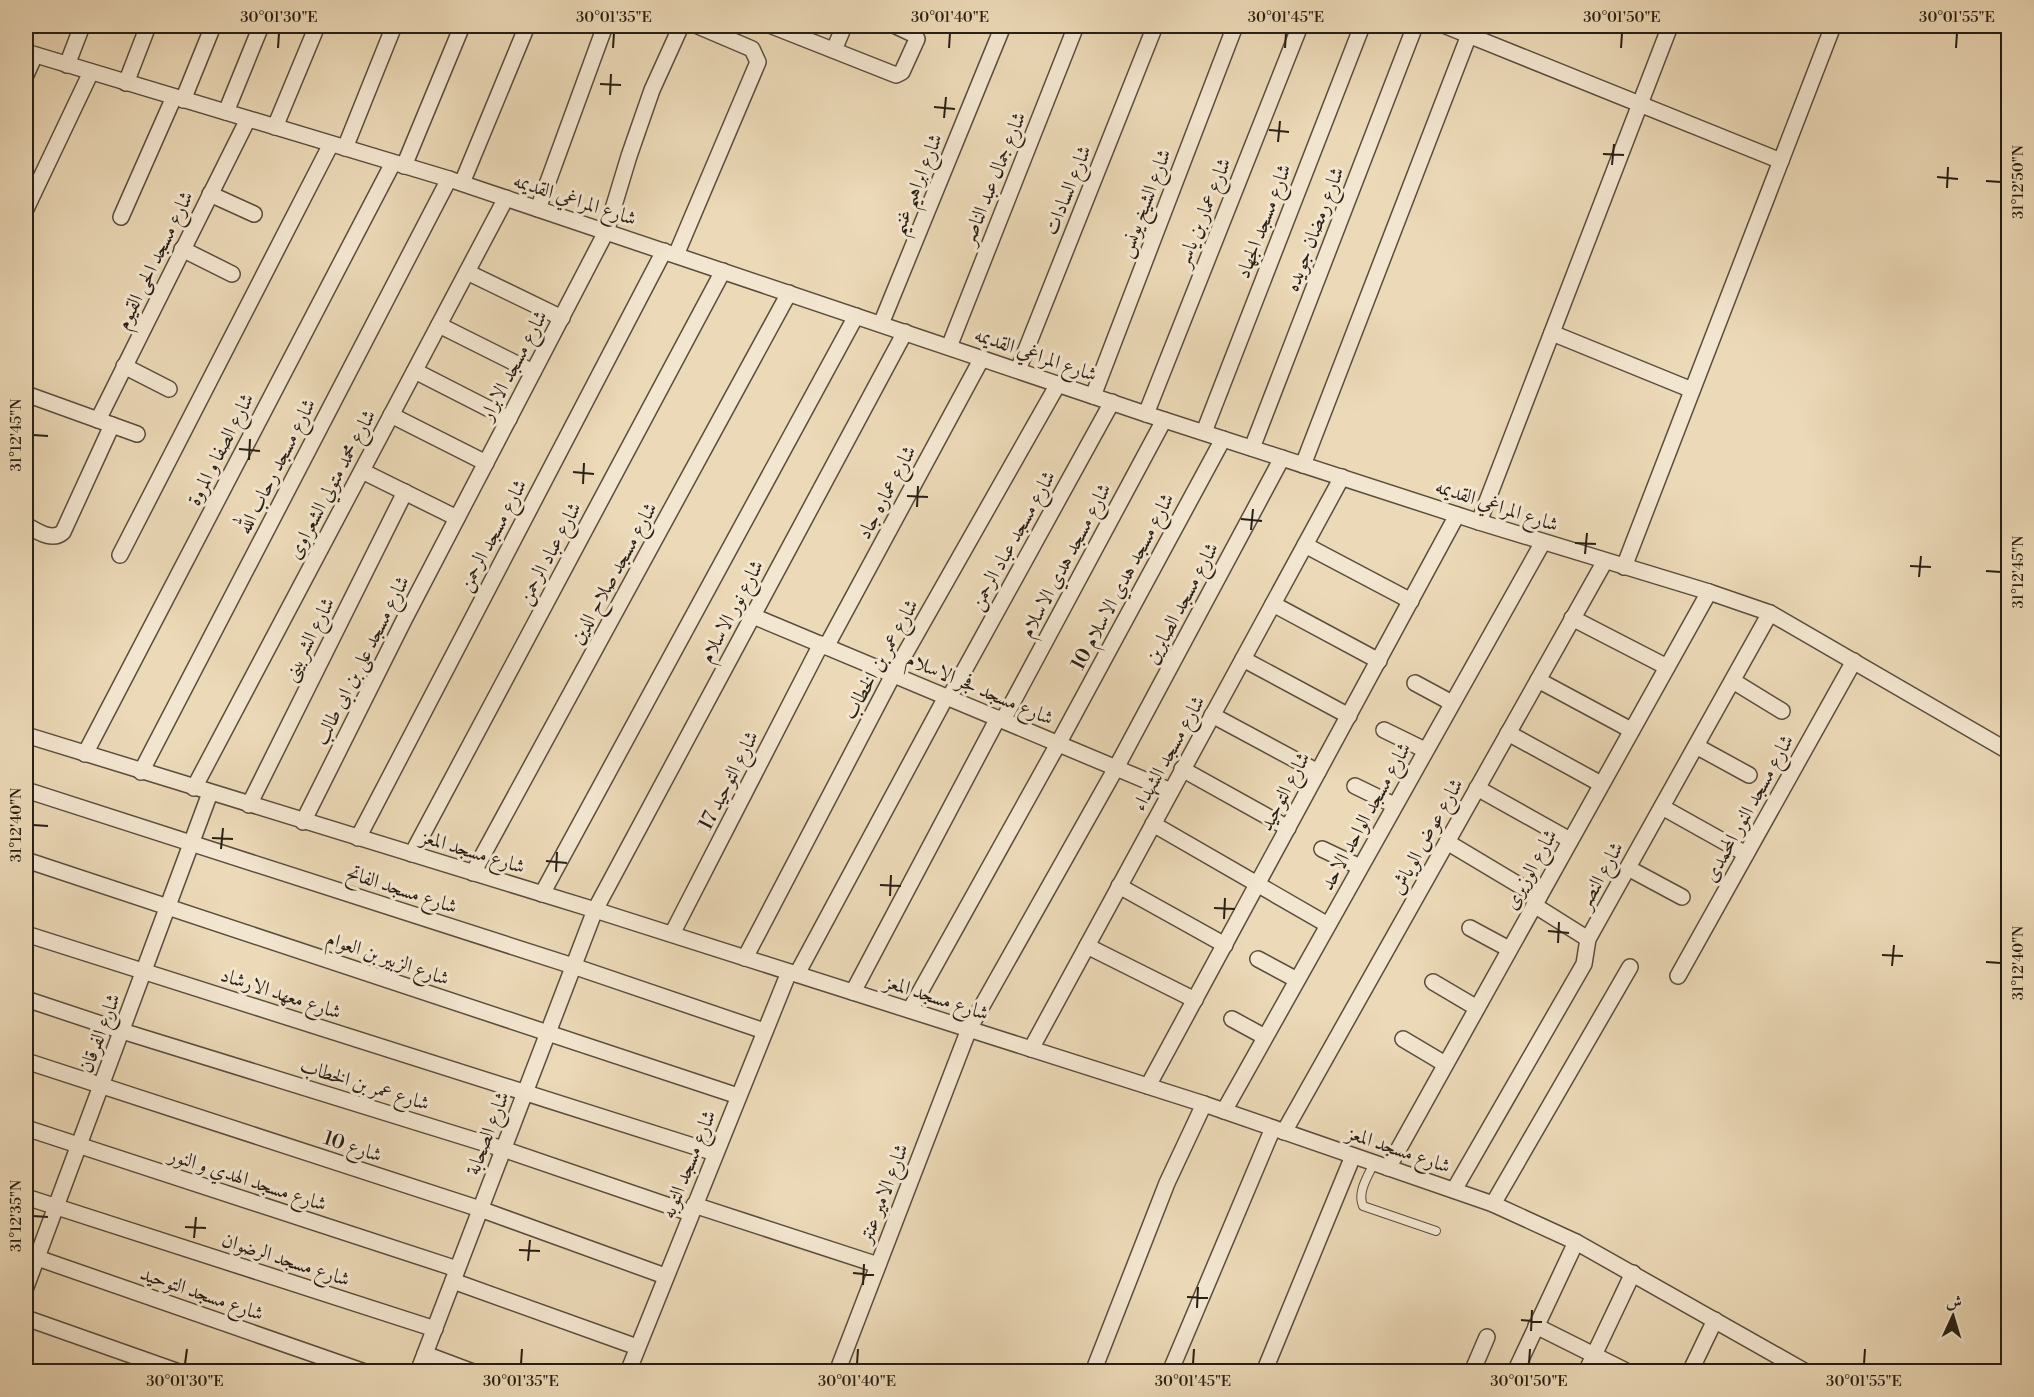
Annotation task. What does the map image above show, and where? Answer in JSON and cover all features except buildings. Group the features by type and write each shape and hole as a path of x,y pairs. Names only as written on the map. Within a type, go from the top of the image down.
{"street":[{"path":"66,65 82,26"},
{"path":"126,83 148,26"},
{"path":"121,217 213,26"},
{"path":"226,112 261,26"},
{"path":"275,127 317,26"},
{"path":"120,555 338,146 394,26"},
{"name":"شارع الصفا و المروة","path":"85,754 398,164 462,26"},
{"name":"شارع مسجد رحاب الله","path":"141,772 455,181 527,26"},
{"path":"538,209 605,26"},
{"name":"شارع مسجد الابرار","path":"457,518 606,232 652,90 681,26"},
{"name":"شارع مسجد الرحمن","path":"358,838 670,253 758,62 752,49 698,26"},
{"path":"772,26 899,75 916,38 896,26"},
{"path":"834,50 844,26"},
{"name":"شارع ابراهيم غنيم","path":"881,324 1003,26"},
{"name":"شارع جمال عبد الناصر","path":"948,347 1076,26"},
{"name":"شارع السادات","path":"1018,370 1155,26"},
{"name":"شارع الشيخ يونس","path":"1093,396 1235,26"},
{"name":"شارع عمار بن ياسر","path":"1146,414 1300,26"},
{"name":"شارع مسجد الجهاد","path":"1204,432 1362,26"},
{"name":"شارع رمضان جويده","path":"1252,448 1415,26"},
{"path":"1446,26 1781,161"},
{"path":"1479,522 1670,26"},
{"path":"1624,567 1833,26"},
{"path":"1303,465 1469,35"},
{"path":"26,75 30,54"},
{"name":"شارع المراغي القديمه","path":"30,54 455,181 1164,420 1770,613 2008,751"},
{"path":"26,209 91,72"},
{"name":"شارع مسجد الحى القيوم","path":"26,525 50,537 58,536 63,532 105,423 124,366 248,119"},
{"path":"210,194 254,214"},
{"name":"شارع محمد متولي الشعراوى","path":"194,788 506,198"},
{"path":"182,249 232,274"},
{"name":"شارع عباد الرحمن","path":"412,854 723,271"},
{"path":"467,272 562,318"},
{"name":"شارع مسجد صلاح الدين","path":"473,873 789,293"},
{"path":"542,894 856,316"},
{"path":"439,325 533,372"},
{"name":"شارع نور الاسلام","path":"595,910 905,332"},
{"path":"1552,333 1692,390"},
{"name":"شارع عماره جاد","path":"824,645 982,358"},
{"path":"124,366 169,389"},
{"path":"415,371 508,419"},
{"name":"شارع عمر بن الخطاب","path":"745,958 893,675 1058,384"},
{"path":"26,394 137,434"},
{"name":"شارع مسجد عباد الرحمن","path":"793,974 1112,402"},
{"path":"391,415 486,463"},
{"name":"شارع مسجد هدي الاسلام","path":"853,992 1164,420"},
{"name":"شارع مسجد هدي الاسلام 10","path":"1058,744 1223,439"},
{"name":"شارع مسجد الصابرين","path":"969,1029 1116,768 1282,458"},
{"path":"362,471 457,518"},
{"name":"شارع مسجد الشهداء","path":"1031,1049 1342,477"},
{"name":"شارع الشربينى","path":"249,805 405,492"},
{"name":"شارع التوحيد","path":"1148,1086 1458,515"},
{"name":"شارع مسجد على بن ابى طالب","path":"303,822 457,518"},
{"name":"شارع مسجد الواحد الاحد","path":"1224,1111 1543,542"},
{"path":"1305,545 1411,601"},
{"name":"شارع عوض الوياش","path":"1170,1371 1278,1130 1447,842 1605,561"},
{"name":"شارع الوزيرى","path":"1381,1165 1445,1064 1709,592"},
{"path":"1273,604 1379,661"},
{"name":"شارع النصر","path":"1454,1190 1584,964 1588,939 1770,613"},
{"name":"شارع مسجد فجر الاسلام","path":"753,616 1171,791"},
{"path":"1572,618 1667,667"},
{"name":"شارع التوحيد 17","path":"672,934 824,645"},
{"path":"1243,659 1349,716"},
{"name":"شارع مسجد النور المحمدى","path":"1678,976 1854,661"},
{"path":"1538,680 1631,730"},
{"path":"1733,681 1782,711"},
{"path":"1415,683 1452,703"},
{"path":"1212,715 1318,772"},
{"path":"1384,730 1425,750"},
{"path":"1508,732 1601,784"},
{"name":"شارع مسجد المعز","path":"26,735 672,934 1204,1104 1454,1190 1493,1204 1576,1242 1797,1369"},
{"name":"شارع مسجد فجر الاسلام","path":"910,1011 1058,744"},
{"path":"1696,746 1749,775"},
{"path":"1182,769 1288,828"},
{"path":"1355,786 1394,805"},
{"path":"1477,788 1570,840"},
{"name":"شارع مسجد الفاتح","path":"26,790 573,966 764,1031"},
{"name":"شارع الفرقان","path":"26,1287 31,1256 56,1207 210,793"},
{"path":"1662,807 1746,854"},
{"path":"1153,824 1328,925"},
{"path":"1447,842 1536,901 1588,939"},
{"path":"1322,849 1360,867"},
{"name":"شارع الزبير بن العوام","path":"26,860 738,1096"},
{"path":"1628,868 1682,897"},
{"path":"1119,886 1225,945"},
{"name":"شارع الصحابة","path":"418,1371 595,910"},
{"path":"1470,928 1509,950"},
{"name":"شارع معهد الارشاد","path":"26,934 715,1153"},
{"path":"1087,946 1195,1000"},
{"path":"1258,959 1297,980"},
{"path":"1493,1204 1630,967"},
{"name":"شارع مسجد التوبه","path":"628,1371 764,1031 793,974"},
{"path":"1433,982 1477,1008"},
{"name":"شارع عمر بن الخطاب","path":"26,999 692,1209 878,1265"},
{"path":"1232,1019 1264,1037"},
{"name":"شارع الامير عنتر","path":"837,1371 969,1029"},
{"path":"1403,1039 1445,1064"},
{"name":"شارع 10","path":"26,1061 480,1209 665,1276"},
{"path":"1093,1371 1167,1183 1204,1104"},
{"name":"شارع مسجد الهدي و النور","path":"26,1128 455,1275 637,1347"},
{"path":"1264,1371 1353,1156"},
{"name":"شارع مسجد الرضوان","path":"26,1197 435,1329"},
{"path":"1515,1371 1576,1242"},
{"name":"شارع مسجد التوحيد","path":"31,1256 365,1371"},
{"path":"1586,1371 1633,1273"},
{"path":"26,1318 179,1371"},
{"path":"1690,1371 1715,1320"},
{"path":"1536,1326 1628,1371"},
{"path":"1472,1371 1487,1337"},
{"path":"425,1354 473,1371"}],"lane":[{"path":"1381,1165 1362,1192 1360,1199 1364,1206 1436,1231"}]}
